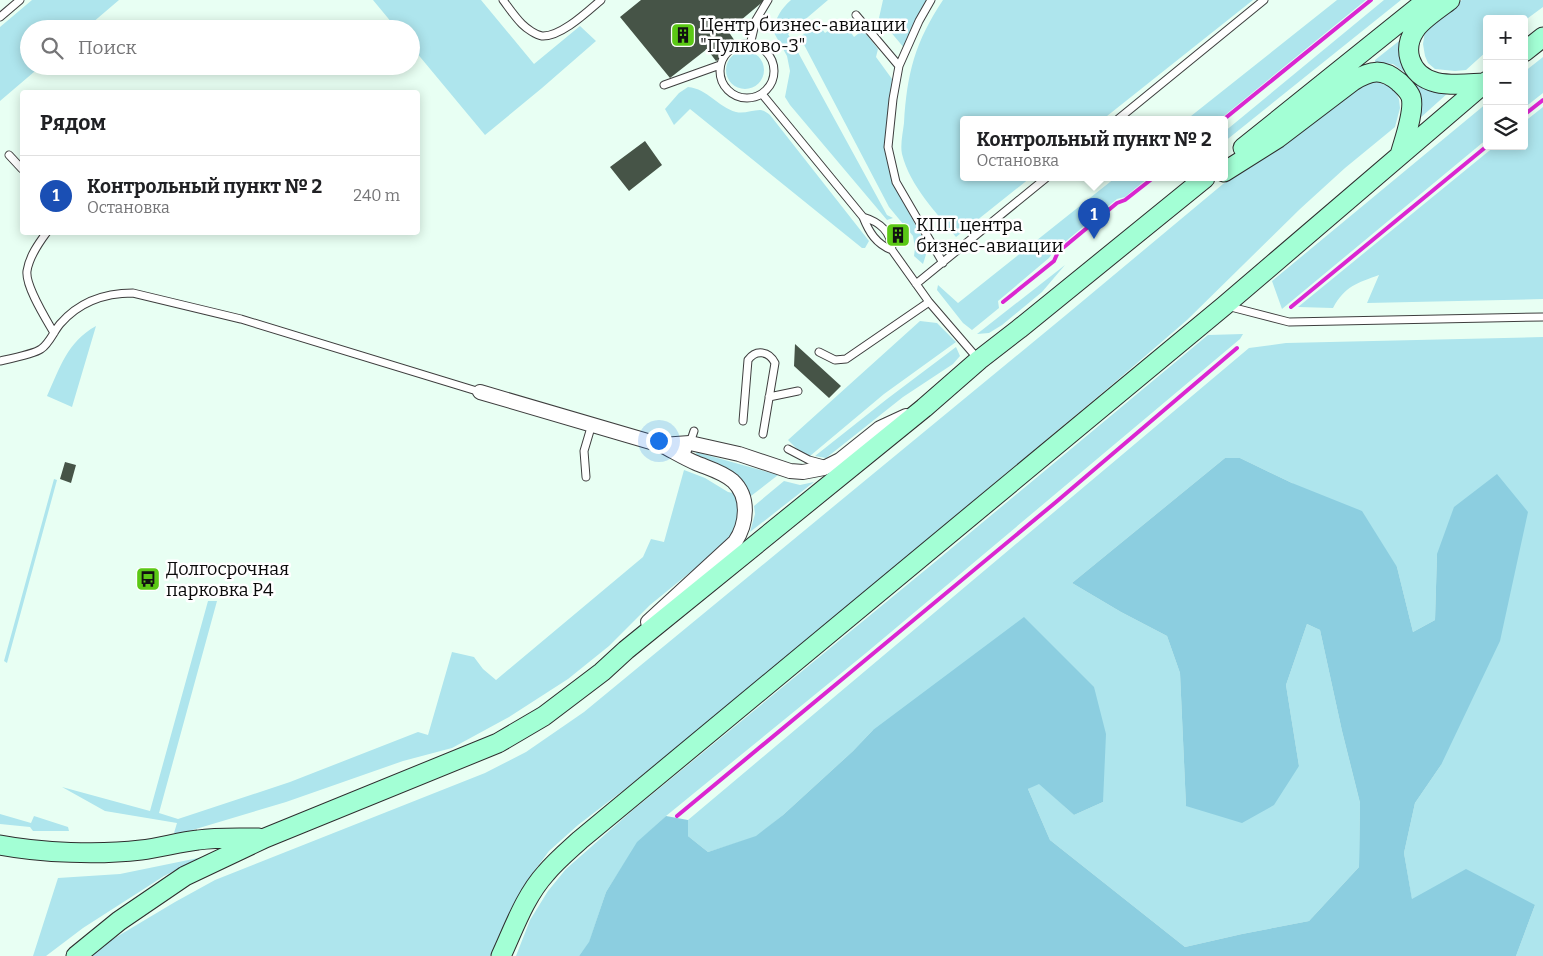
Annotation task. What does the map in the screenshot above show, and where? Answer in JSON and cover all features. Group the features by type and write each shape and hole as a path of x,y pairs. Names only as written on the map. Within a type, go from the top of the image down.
{"main road":[{"path":"1228,160 1427,0"},
{"path":"1450,0 1415,28 1409,41 1408,54 1412,65 1420,76 1430,81 1449,85 1483,82"},
{"path":"1528,49 1543,37"},
{"path":"1228,169 1278,138 1353,80 1373,72 1390,75 1406,88 1411,98 1409,120 1400,155"},
{"path":"501,956 534,888 545,874 580,840 1224,306 1483,85"},
{"path":"76,956 120,921 185,876 265,838 498,743 544,716 602,672 626,650 924,408 979,360 1201,181"},
{"path":"1177,201 1209,181"},
{"path":"0,845 44,850 112,852 142,850 199,839 265,838"}],"street":[{"path":"480,392 662,445 685,458 724,475 739,488 746,509 740,535 735,542 647,623 626,650"},
{"path":"662,445 692,437 790,471 803,472 816,470 840,460 880,428 924,408"}],"lane":[{"path":"0,17 20,0"},
{"path":"503,0 523,25 543,36 555,33 576,21 601,0"},
{"path":"750,44 756,20 768,0"},
{"path":"931,0 919,21 899,66 893,99 888,147 896,182 943,262"},
{"path":"1122,116 1264,0"},
{"path":"856,15 899,66"},
{"path":"750,44 762,49 771,58 774,71 771,84 762,94 750,98 737,97 727,90 721,78 720,65 726,54 737,46 750,44"},
{"path":"664,85 720,65"},
{"path":"762,94 863,217 868,230 874,238 882,246 892,250 929,302 979,360"},
{"path":"9,155 20,167"},
{"path":"916,284 1042,181"},
{"path":"863,217 876,221 885,230 892,241 892,250"},
{"path":"45,235 31,256 26,272 29,284 54,333"},
{"path":"0,361 42,349 60,324 93,299 115,293 133,293 241,319 480,392"},
{"path":"819,352 835,360 846,359 929,302"},
{"path":"1224,306 1289,322 1543,317"},
{"path":"743,421 748,360 752,355 759,352 767,353 775,363 763,434"},
{"path":"769,397 798,391"},
{"path":"586,478 584,451 592,424"},
{"path":"685,458 692,437"},
{"path":"788,449 809,460 830,465"}],"shaded area":[{"path":"32,0 119,0 96,20 20,20 20,75 30,75 0,101 0,27"},
{"path":"373,0 481,0 534,64 580,26 596,41 485,135 420,57 420,20 390,20"},
{"path":"791,0 828,0 788,34 887,215 893,218 887,220 785,97 790,71 787,56 773,31 779,14"},
{"path":"883,0 927,0 905,49 879,18"},
{"path":"943,0 1253,0 1107,116 960,116 960,181 1026,181 956,237 917,188 906,166 901,150 910,73 919,44 933,15"},
{"path":"1337,0 1366,0 1224,116 1191,116"},
{"path":"1384,0 1401,0 1228,139 1228,129"},
{"path":"1462,0 1543,0 1543,7 1528,18 1528,15 1483,15 1483,55 1466,70 1435,69 1428,63 1423,44 1425,31 1433,22"},
{"path":"843,21 854,37 863,30 878,49 876,57 892,79 885,153 900,196 928,248 923,264 914,256 913,236 889,207 800,37 818,24 825,33"},
{"path":"1404,37 1404,44 1448,93 1419,119 1418,94 1412,82 1404,72 1393,64 1375,63 1375,60"},
{"path":"745,51 758,57 764,70 758,83 745,89 732,83 726,70 732,57"},
{"path":"1543,57 1543,93 1528,105 1528,69"},
{"path":"1377,82 1395,91 1399,99 1400,108 1395,127 1345,168 1300,209 1187,320 1114,383 736,699 578,825 549,851 532,874 490,956 89,956 98,948 215,880 485,773 526,752 584,712 1223,184 1282,147 1364,84"},
{"path":"688,87 707,94 730,110 742,113 760,110 770,115 869,241 865,248 862,248 690,109 674,125 665,109 679,93"},
{"path":"1483,106 1483,142 1282,309 1272,281"},
{"path":"1543,107 1543,299 1367,303 1379,275 1352,286 1342,295 1333,308 1298,307 1490,150 1528,150 1528,119"},
{"path":"1111,181 1144,181 1125,197 1117,199 1054,251 1049,258 998,301 999,308 972,330 963,323 937,290 938,285 958,303"},
{"path":"1065,265 1042,292 1002,325 989,333 977,334"},
{"path":"920,321 937,323 956,342 884,394 810,456 798,450 788,440"},
{"path":"96,326 72,407 47,396 71,348 86,332"},
{"path":"1243,334 1240,339 866,653 666,816 638,842 606,892 589,943 579,956 516,956 530,920 548,891 566,869 633,810 1208,335"},
{"path":"1543,337 1543,956 1516,956 1535,905 1412,900 1404,853 1415,803 1441,765 1437,554 1435,620 1413,632 1397,567 1292,483 1240,458 1225,458 1072,583 1167,636 1180,673 1186,806 1299,766 1286,685 1307,624 1320,630 1360,803 1359,867 1309,921 1185,947 1050,840 1028,789 1039,783 1074,815 1103,802 873,730 853,751 756,837 708,852 688,836 688,820 1249,348 1286,343"},
{"path":"956,347 960,356 953,364 903,397 826,458 815,456 887,399"},
{"path":"696,452 778,475 751,496 737,475 723,466 697,457"},
{"path":"1225,458 1240,458 1292,483 1362,511 1397,567 1413,632 1435,620 1437,554 1454,507 1497,474 1528,512 1500,641 1441,765 1415,803 1404,853 1412,899 1466,869 1535,905 1516,956 579,956 589,942 606,892 637,842 666,816 688,820 688,836 708,852 756,836 783,815 853,751 873,730 1024,617 1094,687 1106,734 1103,802 1074,815 1039,784 1028,789 1050,840 1185,947 1309,921 1359,867 1360,803 1320,630 1307,624 1286,685 1299,766 1274,805 1242,823 1186,806 1180,673 1167,636 1072,583"},
{"path":"684,470 705,478 733,493 740,507 735,532 726,543 650,605 609,646 568,679 509,717 452,748 403,761 286,802 179,834 174,833 177,823 105,811 62,787 150,811 208,601 217,601 159,813 178,819 290,782 418,732 428,735 452,652 474,657 483,669 496,680 643,557 651,539 664,542"},
{"path":"54,479 57,480 7,663 4,661"},
{"path":"784,481 800,485 814,482 750,532 755,514 754,506"},
{"path":"0,814 31,823 34,816 68,827 69,831 33,831 30,827 0,824"},
{"path":"203,857 164,876 83,928 46,956 33,956 58,878 120,874"}],"building":[{"name":"Центр бизнес-авиации \"Пулково-3\"","path":"641,0 765,0 728,31 737,44 716,61 707,49 670,78 620,17"},
{"path":"645,141 662,165 629,191 610,167"},
{"name":"КПП центра бизнес-авиации","path":"900,225 908,235 897,245 888,234"},
{"path":"795,344 841,386 829,398 794,366"},
{"path":"65,462 76,465 71,483 60,479"}],"waterway":[{"path":"1228,116 1371,0"},
{"path":"1528,112 1543,100"},
{"path":"1291,307 1483,149"},
{"path":"1003,302 1054,261 1058,252 1117,203 1125,200 1149,181"},
{"path":"677,816 1056,502 1237,348"}],"place":[{"name":"Центр бизнес-авиации \"Пулково-3\"","path":"683,35"},
{"name":"КПП центра бизнес-авиации","path":"898,235"},
{"name":"Контрольный пункт № 2","path":"1094,239"},
{"name":"Долгосрочная парковка P4","path":"148,579"}]}
